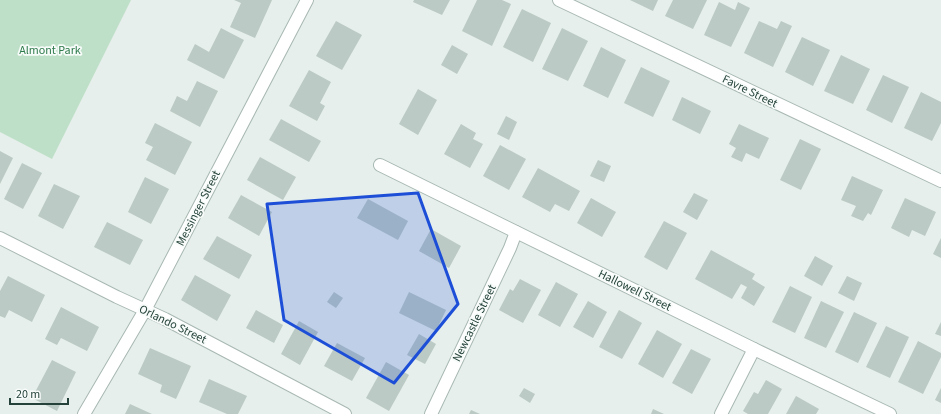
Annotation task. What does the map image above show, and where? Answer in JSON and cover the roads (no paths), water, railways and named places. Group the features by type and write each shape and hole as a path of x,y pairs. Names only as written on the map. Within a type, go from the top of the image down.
{"street":[{"name":"Messinger Street","path":"84,414 145,310 307,0"},
{"name":"Favre Street","path":"559,0 941,181"},
{"name":"Hallowell Street","path":"380,165 754,349 890,414"},
{"name":"Newcastle Street","path":"431,414 510,248 516,232"},
{"name":"Orlando Street","path":"0,238 145,310 345,414"},
{"path":"721,414 754,349"}],"park label":[{"name":"Almont Park","path":"50,50"}]}
